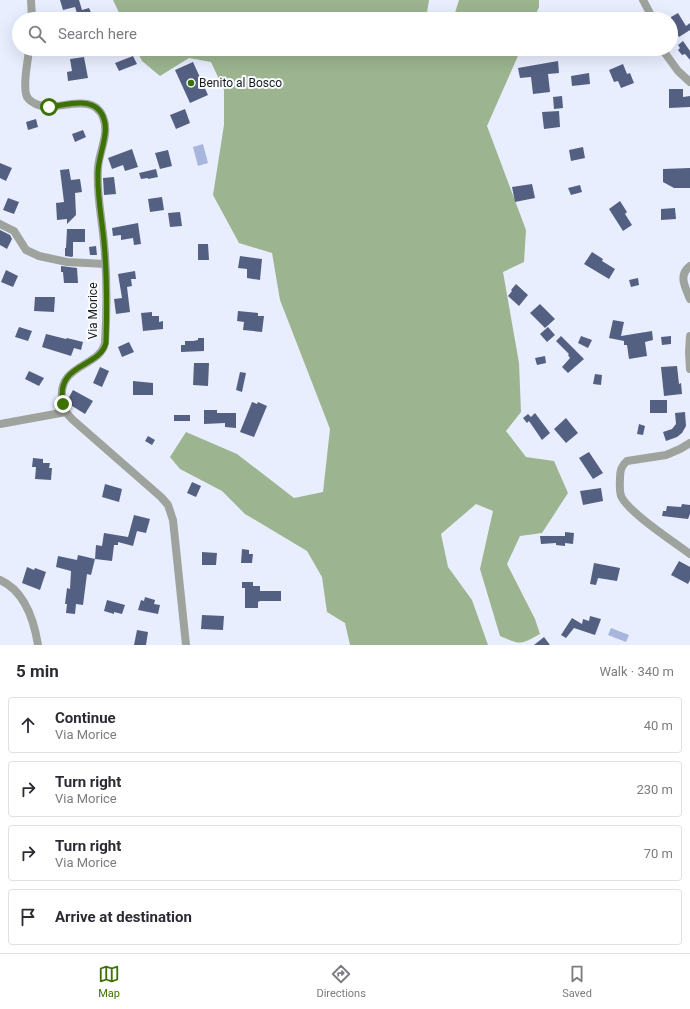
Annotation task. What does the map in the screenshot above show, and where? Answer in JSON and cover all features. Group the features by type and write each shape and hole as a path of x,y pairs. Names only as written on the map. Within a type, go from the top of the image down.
{"street":[{"path":"31,0 32,12"},
{"path":"643,0 649,12"},
{"name":"Via Morice","path":"28,56 25,89 27,97 30,101 37,105 46,107 90,104 96,108 103,118 105,133 98,166 105,264 105,346 101,353 78,367 65,381 62,394 66,412"},
{"path":"667,56 678,71 690,82"},
{"path":"0,224 14,231 26,250 39,256 62,262 105,264"},
{"path":"690,266 685,271 683,278 685,288 690,299"},
{"path":"690,336 690,369"},
{"path":"0,424 66,412 164,499 168,505 173,520 186,645"},
{"path":"690,443 666,455 627,461 621,469 620,488 621,496 631,510 690,554"},
{"path":"0,580 13,589 24,601 33,625 38,645"}],"green space":[{"path":"113,0 429,0 427,12 119,12"},
{"path":"459,0 539,0 537,12 455,12"},
{"path":"140,56 518,56 487,126 526,230 524,262 503,272 519,363 521,412 506,431 526,457 554,461 568,493 542,533 520,536 507,564 535,619 540,634 524,642 512,641 500,636 480,569 493,511 476,504 441,534 448,567 472,600 488,645 350,645 345,623 327,612 322,577 307,551 245,514 222,491 180,469 170,457 186,432 237,454 294,498 323,492 330,429 280,300 272,253 239,243 213,195 224,125 224,90 211,62 189,58 160,76 142,61"}],"water":[{"path":"203,144 208,163 198,166 193,147"},
{"path":"611,628 629,635 626,642 608,635"}],"building":[{"path":"60,0 79,0 82,10 89,8 91,12 77,12 75,7 63,10"},
{"path":"678,13 686,26 690,23 690,30 679,37"},
{"path":"683,41 690,51 690,60 685,54 682,55 678,50 680,48 678,45"},
{"path":"133,56 137,64 119,71 115,63"},
{"path":"84,57 88,78 68,81 67,72 72,71 70,59"},
{"path":"558,61 559,73 548,74 550,92 533,94 531,77 520,78 518,68"},
{"name":"Benito al Bosco","path":"193,62 208,95 190,103 175,70"},
{"path":"623,64 627,74 630,73 634,83 621,88 618,81 614,82 609,70"},
{"path":"589,73 590,84 572,86 571,76"},
{"path":"669,89 683,89 683,97 690,96 690,107 669,108"},
{"path":"562,96 563,108 554,109 553,97"},
{"path":"185,109 190,123 176,129 170,115"},
{"path":"559,111 560,127 544,129 542,112"},
{"path":"36,119 38,127 28,130 26,122"},
{"path":"83,130 86,137 75,142 72,134"},
{"path":"583,147 585,158 571,161 569,150"},
{"path":"132,149 138,167 125,171 123,165 112,169 108,158"},
{"path":"168,150 172,166 160,169 155,153"},
{"path":"0,163 12,168 6,181 0,178"},
{"path":"690,168 690,188 674,188 663,182 663,169"},
{"path":"69,169 71,180 80,179 82,192 75,193 76,215 67,224 67,219 57,220 56,203 64,202 60,170"},
{"path":"156,169 158,177 141,179 139,173"},
{"path":"114,177 116,194 104,195 103,178"},
{"path":"532,184 535,198 515,202 512,187"},
{"path":"580,185 582,192 571,195 568,188"},
{"path":"162,197 164,210 150,212 148,199"},
{"path":"8,198 19,202 14,214 3,210"},
{"path":"620,201 627,212 625,214 632,225 623,231 609,209"},
{"path":"675,208 676,219 661,220 661,209"},
{"path":"180,212 182,226 170,227 168,213"},
{"path":"138,223 141,244 134,245 133,238 121,240 121,235 113,236 112,228"},
{"path":"67,229 85,229 85,242 73,242 72,257 65,256"},
{"path":"0,230 10,235 12,239 7,249 0,245"},
{"path":"198,244 208,244 209,260 198,260"},
{"path":"96,246 97,255 90,255 89,247"},
{"path":"592,252 603,259 602,261 615,269 609,279 584,264"},
{"path":"240,256 262,259 260,280 247,278 247,269 238,268"},
{"path":"61,266 77,268 78,283 64,283"},
{"path":"6,270 18,276 13,287 1,282"},
{"path":"135,271 136,279 131,279 132,286 127,287 130,312 116,314 114,299 122,298 118,274"},
{"path":"638,278 639,285 631,287 629,280"},
{"path":"516,284 528,295 519,306 508,296"},
{"path":"35,297 55,297 54,312 34,311"},
{"path":"540,304 555,319 545,328 530,313"},
{"path":"238,311 258,313 258,316 264,316 262,332 243,330 244,322 237,321"},
{"path":"152,312 152,316 159,316 159,322 163,321 163,329 143,331 141,313"},
{"path":"613,320 624,322 621,336 652,331 653,340 645,342 647,356 629,359 627,345 624,345 624,341 609,338"},
{"path":"19,327 32,331 28,341 15,337"},
{"path":"548,327 555,335 547,342 540,334"},
{"path":"46,334 83,342 81,350 74,348 71,356 42,347"},
{"path":"561,336 584,359 568,373 562,367 570,358 568,355 569,354 556,341"},
{"path":"581,336 592,340 588,348 578,343"},
{"path":"671,336 671,344 662,345 661,337"},
{"path":"198,338 204,338 204,351 181,352 181,345 185,345 185,341 198,340"},
{"path":"129,342 134,352 122,357 118,347"},
{"path":"545,356 546,363 537,365 535,358"},
{"path":"194,363 209,363 208,386 193,385"},
{"path":"677,366 682,394 664,396 661,367"},
{"path":"100,367 109,371 102,387 93,383"},
{"path":"29,371 44,378 39,386 25,379"},
{"path":"240,372 246,373 242,392 236,390"},
{"path":"595,374 602,375 601,385 593,384"},
{"path":"133,381 153,383 153,395 133,395"},
{"path":"73,390 93,401 85,414 69,404 68,399"},
{"path":"650,400 667,400 667,413 650,413"},
{"path":"252,402 257,404 258,402 267,406 254,437 240,432"},
{"path":"204,410 217,410 217,413 236,413 236,428 225,427 225,423 204,424"},
{"path":"685,412 686,426 682,433 677,437 666,441 663,432 672,429 676,424 675,413"},
{"path":"535,413 550,433 542,440 529,421 527,423 523,418 528,414 531,417"},
{"path":"174,415 190,415 190,421 174,421"},
{"path":"566,418 578,433 566,443 554,429"},
{"path":"639,424 645,426 643,435 637,434"},
{"path":"148,436 155,440 152,445 145,441"},
{"path":"589,452 603,473 593,479 579,458"},
{"path":"33,458 43,459 43,463 50,463 49,468 52,468 51,480 35,479 36,467 32,467"},
{"path":"192,482 201,486 196,497 187,493"},
{"path":"105,484 122,489 119,502 102,497"},
{"path":"601,488 603,501 583,505 580,491"},
{"path":"682,504 690,505 690,514 688,519 662,516 663,511 666,511 667,506 681,507"},
{"path":"134,515 150,519 146,533 137,531 133,546 118,542 118,545 114,545 112,561 95,559 96,545 102,546 104,533 128,537"},
{"path":"565,532 574,533 573,544 565,543 565,546 556,545 556,543 541,544 540,536 565,536"},
{"path":"242,549 249,550 249,554 253,554 252,563 241,563"},
{"path":"202,552 217,553 216,565 202,565"},
{"path":"78,555 95,559 91,575 87,574 83,605 76,604 75,614 66,613 67,604 65,604 67,588 70,589 71,571 56,567 58,556 77,560"},
{"path":"679,561 690,567 690,580 688,584 671,575"},
{"path":"594,563 620,568 617,581 598,578 596,585 590,584"},
{"path":"27,567 46,572 40,590 22,583"},
{"path":"242,582 253,582 253,586 260,586 260,591 281,591 281,601 260,601 258,602 258,608 245,608 245,588 242,588"},
{"path":"145,597 155,600 154,604 160,605 158,614 138,610 141,600 144,601"},
{"path":"107,600 125,605 122,614 114,612 114,614 104,611"},
{"path":"202,615 224,616 223,630 201,629"},
{"path":"590,616 601,619 595,635 574,628 566,638 561,635 572,618 582,624 583,619 589,621"},
{"path":"137,630 148,632 146,645 134,645"},
{"path":"544,637 550,645 534,645"}],"place":[{"name":"Benito al Bosco","path":"191,83"}],"route":[{"path":"49,107 75,104 92,105 101,113 105,127 98,166 98,179 105,251 106,343 101,353 78,367 68,376 62,388 63,404"}]}
